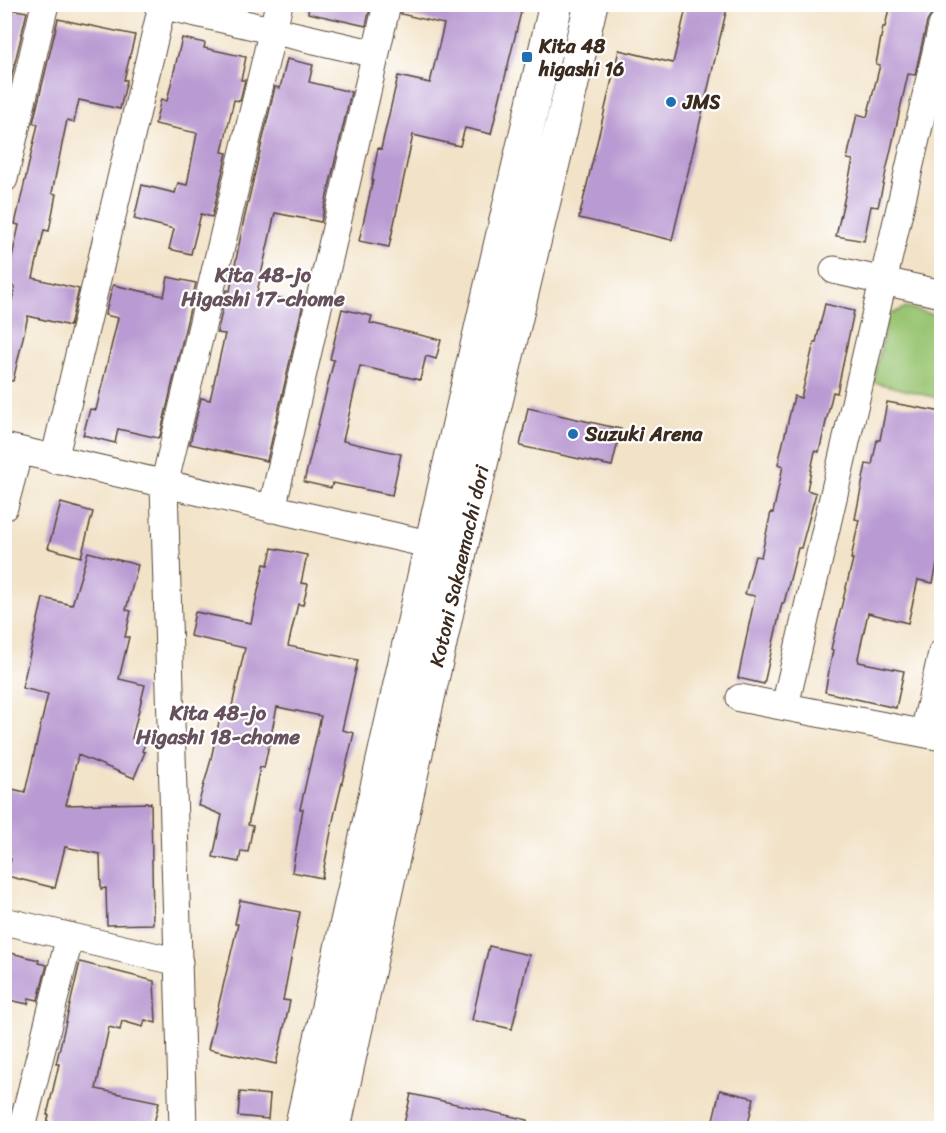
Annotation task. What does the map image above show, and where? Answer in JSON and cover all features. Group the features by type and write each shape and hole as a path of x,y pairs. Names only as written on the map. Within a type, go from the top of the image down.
{"street":[{"path":"4,179 45,4"},
{"path":"183,1128 164,485 279,4"},
{"path":"272,509 387,4"},
{"name":"Kotoni Sakaemachi dori","path":"334,1128 446,548 556,4"},
{"name":"Kotoni Sakaemachi dori","path":"301,1128 446,548 591,4"},
{"path":"54,460 159,5 376,54"},
{"path":"785,706 942,26"},
{"path":"834,270 942,294"},
{"path":"4,507 12,449 446,548"},
{"path":"740,698 933,735 942,653"},
{"path":"4,921 179,962"},
{"path":"22,1128 70,936"}],"green space":[{"path":"906,307 941,317 941,399 873,382 888,316"}],"building":[{"path":"309,4 371,4 366,26 308,13"},
{"path":"402,4 523,4 491,134 465,128 460,146 413,135 389,247 359,241 378,148 381,149 398,76 430,83 444,24 401,14"},
{"path":"687,4 728,4 672,240 579,218 619,50 673,63"},
{"path":"890,4 942,4 942,11 931,15 927,22 915,75 908,74 878,207 871,206 864,241 836,236 853,160 847,159 857,114 867,117 880,65 876,64"},
{"path":"4,8 27,12 4,108"},
{"path":"58,19 135,35 124,80 127,80 120,109 79,100 74,122 67,120 52,193 56,194 49,231 44,230 33,278 79,289 70,326 28,316 13,381 4,380 4,333 15,287 6,285 19,225 15,224 38,124 33,123"},
{"path":"182,38 205,43 204,48 246,57 241,80 245,80 240,101 234,100 222,152 227,153 212,217 201,214 191,254 169,249 174,229 134,219 142,185 175,193 178,183 187,185 197,133 155,124 161,99 167,101"},
{"path":"287,59 313,65 309,82 351,92 321,222 275,213 257,292 303,304 267,461 190,444 201,398 210,400 225,334 217,333 227,290 230,291 275,87 280,88"},
{"path":"168,277 196,283 160,436 158,438 118,429 115,443 83,435 90,409 96,410 118,318 105,315 113,285 164,296"},
{"path":"825,304 854,311 837,393 833,392 819,452 815,451 807,490 816,493 801,548 798,548 784,603 782,603 764,684 738,678 755,596 745,594 755,556 761,557 783,466 778,464 794,396 801,398"},
{"path":"342,309 372,316 370,323 441,340 436,359 426,356 420,380 360,366 343,441 401,454 392,495 333,483 331,488 304,482 334,360 330,359"},
{"path":"887,402 942,412 942,540 933,583 918,580 908,623 868,613 858,658 859,662 904,671 896,708 825,692 833,650 831,649 853,559 851,559 859,520 855,519 866,464 872,465 877,440 880,440"},
{"path":"528,408 621,429 612,466 520,446"},
{"path":"61,503 93,512 81,557 48,548"},
{"path":"272,548 307,555 301,583 308,584 303,605 298,604 288,646 358,660 342,730 354,733 322,878 292,872 303,809 300,809 321,716 277,707 264,768 260,767 248,825 253,826 248,852 241,851 239,862 213,857 222,815 198,805 221,713 230,715 245,648 190,636 195,612 251,623 264,564 268,565"},
{"path":"88,552 138,565 126,610 131,611 125,637 129,637 119,679 145,685 132,738 145,744 142,751 145,752 134,778 78,755 66,805 151,803 153,924 107,925 106,888 101,889 100,854 65,847 55,888 7,876 11,859 4,857 4,787 25,792 48,694 22,688 43,598 72,605"},
{"path":"240,900 300,912 283,1000 290,1001 276,1064 208,1049 238,924 235,924"},
{"path":"489,946 529,955 512,1029 472,1020"},
{"path":"11,953 39,960 38,963 47,965 38,1000 29,998 28,1004 4,999 4,981"},
{"path":"80,962 154,981 156,1023 145,1020 143,1027 122,1021 120,1030 109,1027 96,1089 159,1102 153,1128 108,1128 76,1121 74,1128 46,1128 59,1064 56,1064"},
{"path":"720,1090 754,1098 747,1128 711,1128"},
{"path":"240,1092 270,1095 268,1119 238,1116"},
{"path":"411,1094 528,1120 527,1128 403,1128"}],"place":[{"name":"Kita 48 higashi 16","path":"527,57"},
{"name":"JMS","path":"671,102"},
{"name":"Suzuki Arena","path":"573,434"}],"district":[{"name":"Kita 48-jo Higashi 17-chome","path":"263,287"},
{"name":"Kita 48-jo Higashi 18-chome","path":"218,725"}]}
